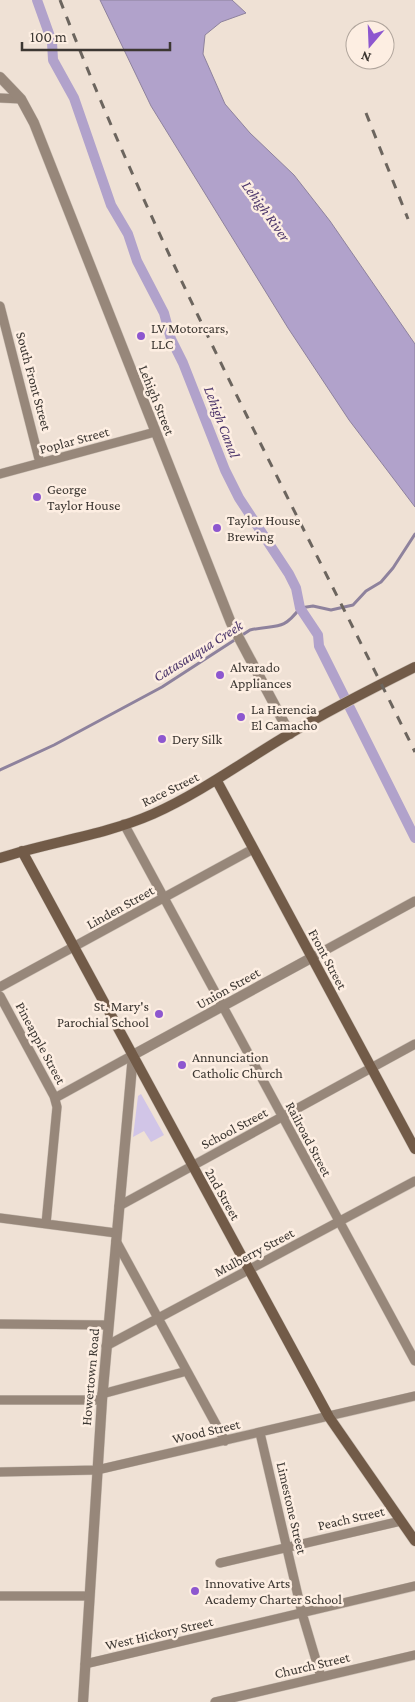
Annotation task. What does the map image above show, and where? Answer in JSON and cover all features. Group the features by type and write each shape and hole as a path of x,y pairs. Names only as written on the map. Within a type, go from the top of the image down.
{"main road":[{"name":"Race Street","path":"0,858 124,824 153,814 217,781 290,734 336,708 415,667"},
{"name":"Front Street","path":"217,781 415,1149"},
{"name":"2nd Street","path":"22,851 329,1417 415,1541"}],"street":[{"name":"Lehigh Street","path":"0,77 21,99 34,123 240,643 290,734"},
{"path":"0,98 21,99"},
{"name":"South Front Street","path":"0,306 40,463"},
{"name":"Poplar Street","path":"0,474 155,432"},
{"name":"Railroad Street","path":"124,824 338,1223 415,1361"},
{"name":"Linden Street","path":"0,987 253,850"},
{"name":"Union Street","path":"55,1098 415,902"},
{"name":"Pineapple Street","path":"0,996 55,1098 57,1115 46,1224"},
{"name":"School Street","path":"119,1206 415,1044"},
{"name":"Howertown Road","path":"83,1702 106,1346 134,1055"},
{"name":"Mulberry Street","path":"106,1346 415,1181"},
{"path":"0,1218 46,1224 116,1237 158,1319 225,1441"},
{"path":"0,1324 108,1325"},
{"path":"0,1400 102,1397 187,1371"},
{"name":"Wood Street","path":"0,1472 97,1470 415,1396"},
{"name":"Limestone Street","path":"260,1433 302,1613 321,1677"},
{"name":"Peach Street","path":"220,1563 401,1521"},
{"name":"West Hickory Street","path":"85,1664 415,1586"},
{"path":"0,1596 89,1596"},
{"name":"Church Street","path":"215,1702 237,1700 321,1677 415,1655"}],"shaded area":[{"path":"141,1094 164,1135 151,1142 144,1131 133,1137 138,1096"}],"water":[{"name":"Lehigh River","path":"100,0 232,0 246,13 221,22 205,35 203,54 225,104 250,133 294,175 330,221 415,344 415,507 349,420 288,328 151,106"}],"waterway":[{"name":"Lehigh Canal","path":"37,0 52,42 53,60 74,98 111,205 128,234 137,261 164,313 171,339 183,363 225,470 239,498 289,574 296,588 300,608 318,635 319,646 415,838"},
{"name":"Catasauqua Creek","path":"0,770 54,745 162,687 250,630 283,624 294,616 300,608 313,606 331,610 353,605 366,591 381,582 393,568 415,534"}],"railway":[{"path":"60,0 140,192 184,286 275,473 415,752"},
{"path":"366,113 408,219"}],"place":[{"name":"LV Motorcars, LLC","path":"141,336"},
{"name":"George Taylor House","path":"37,497"},
{"name":"Taylor House Brewing","path":"217,528"},
{"name":"Alvarado Appliances","path":"220,675"},
{"name":"La Herencia El Camacho","path":"241,717"},
{"name":"Dery Silk","path":"162,739"},
{"name":"St. Mary's Parochial School","path":"159,1014"},
{"name":"Annunciation Catholic Church","path":"182,1065"},
{"name":"Innovative Arts Academy Charter School","path":"195,1591"}]}
